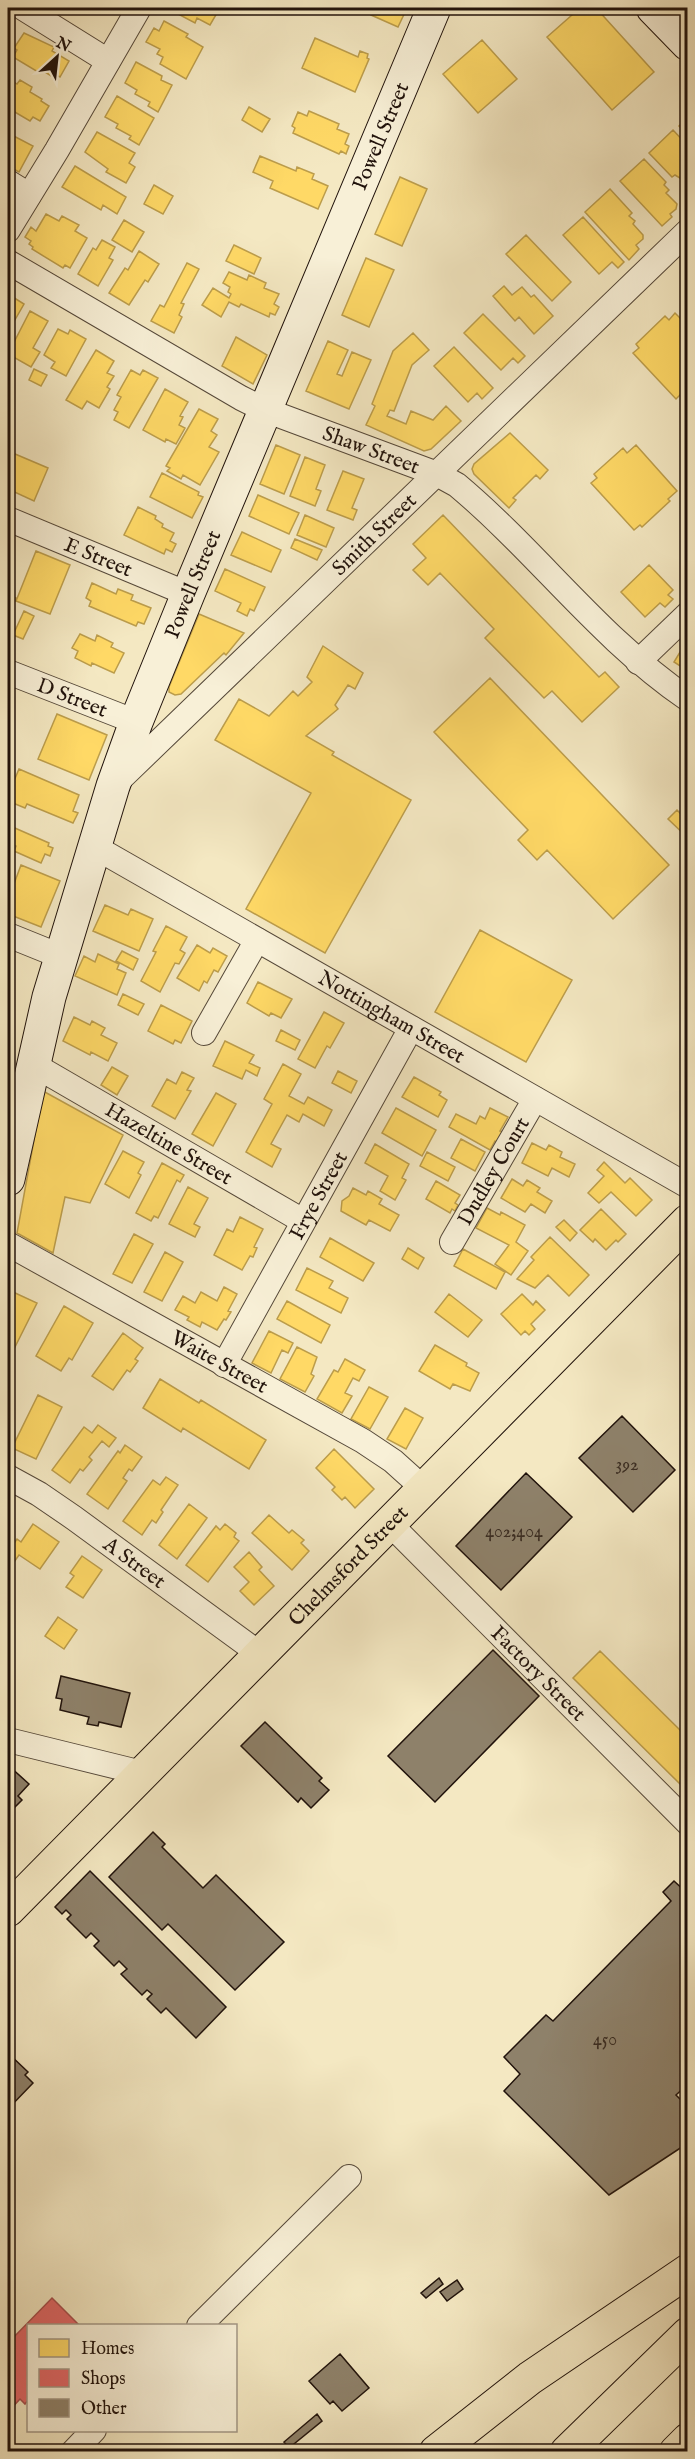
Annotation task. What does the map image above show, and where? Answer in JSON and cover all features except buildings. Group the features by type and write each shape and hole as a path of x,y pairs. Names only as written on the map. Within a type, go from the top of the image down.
{"main road":[{"name":"Chelmsford Street","path":"8,1910 687,1221"},
{"path":"436,2451 530,2378 687,2271"},
{"path":"567,2451 687,2334"},
{"path":"676,2451 687,2440"}],"street":[{"path":"23,8 108,61"},
{"path":"8,230 139,8"},
{"name":"Powell Street","path":"8,1179 60,956 93,846 136,722 434,8"},
{"path":"653,8 687,44"},
{"path":"8,182 29,195"},
{"name":"Smith Street","path":"113,786 687,231"},
{"name":"Shaw Street","path":"8,262 265,410 437,474 457,485 638,662 687,699"},
{"name":"E Street","path":"8,519 188,594"},
{"path":"638,662 687,614"},
{"name":"D Street","path":"8,672 136,722"},
{"name":"Nottingham Street","path":"93,846 687,1186"},
{"path":"8,936 60,956"},
{"path":"204,1033 257,940"},
{"name":"Frye Street","path":"224,1365 411,1028"},
{"name":"Hazeltine Street","path":"34,1065 303,1221"},
{"name":"Dudley Court","path":"453,1242 535,1099"},
{"name":"Waite Street","path":"8,1245 363,1441 393,1461 423,1488"},
{"name":"A Street","path":"8,1476 74,1518 260,1654"},
{"name":"Factory Street","path":"389,1523 687,1823"},
{"path":"8,1740 142,1773"},
{"path":"200,2324 349,2177"},
{"path":"73,2451 92,2432"}]}
